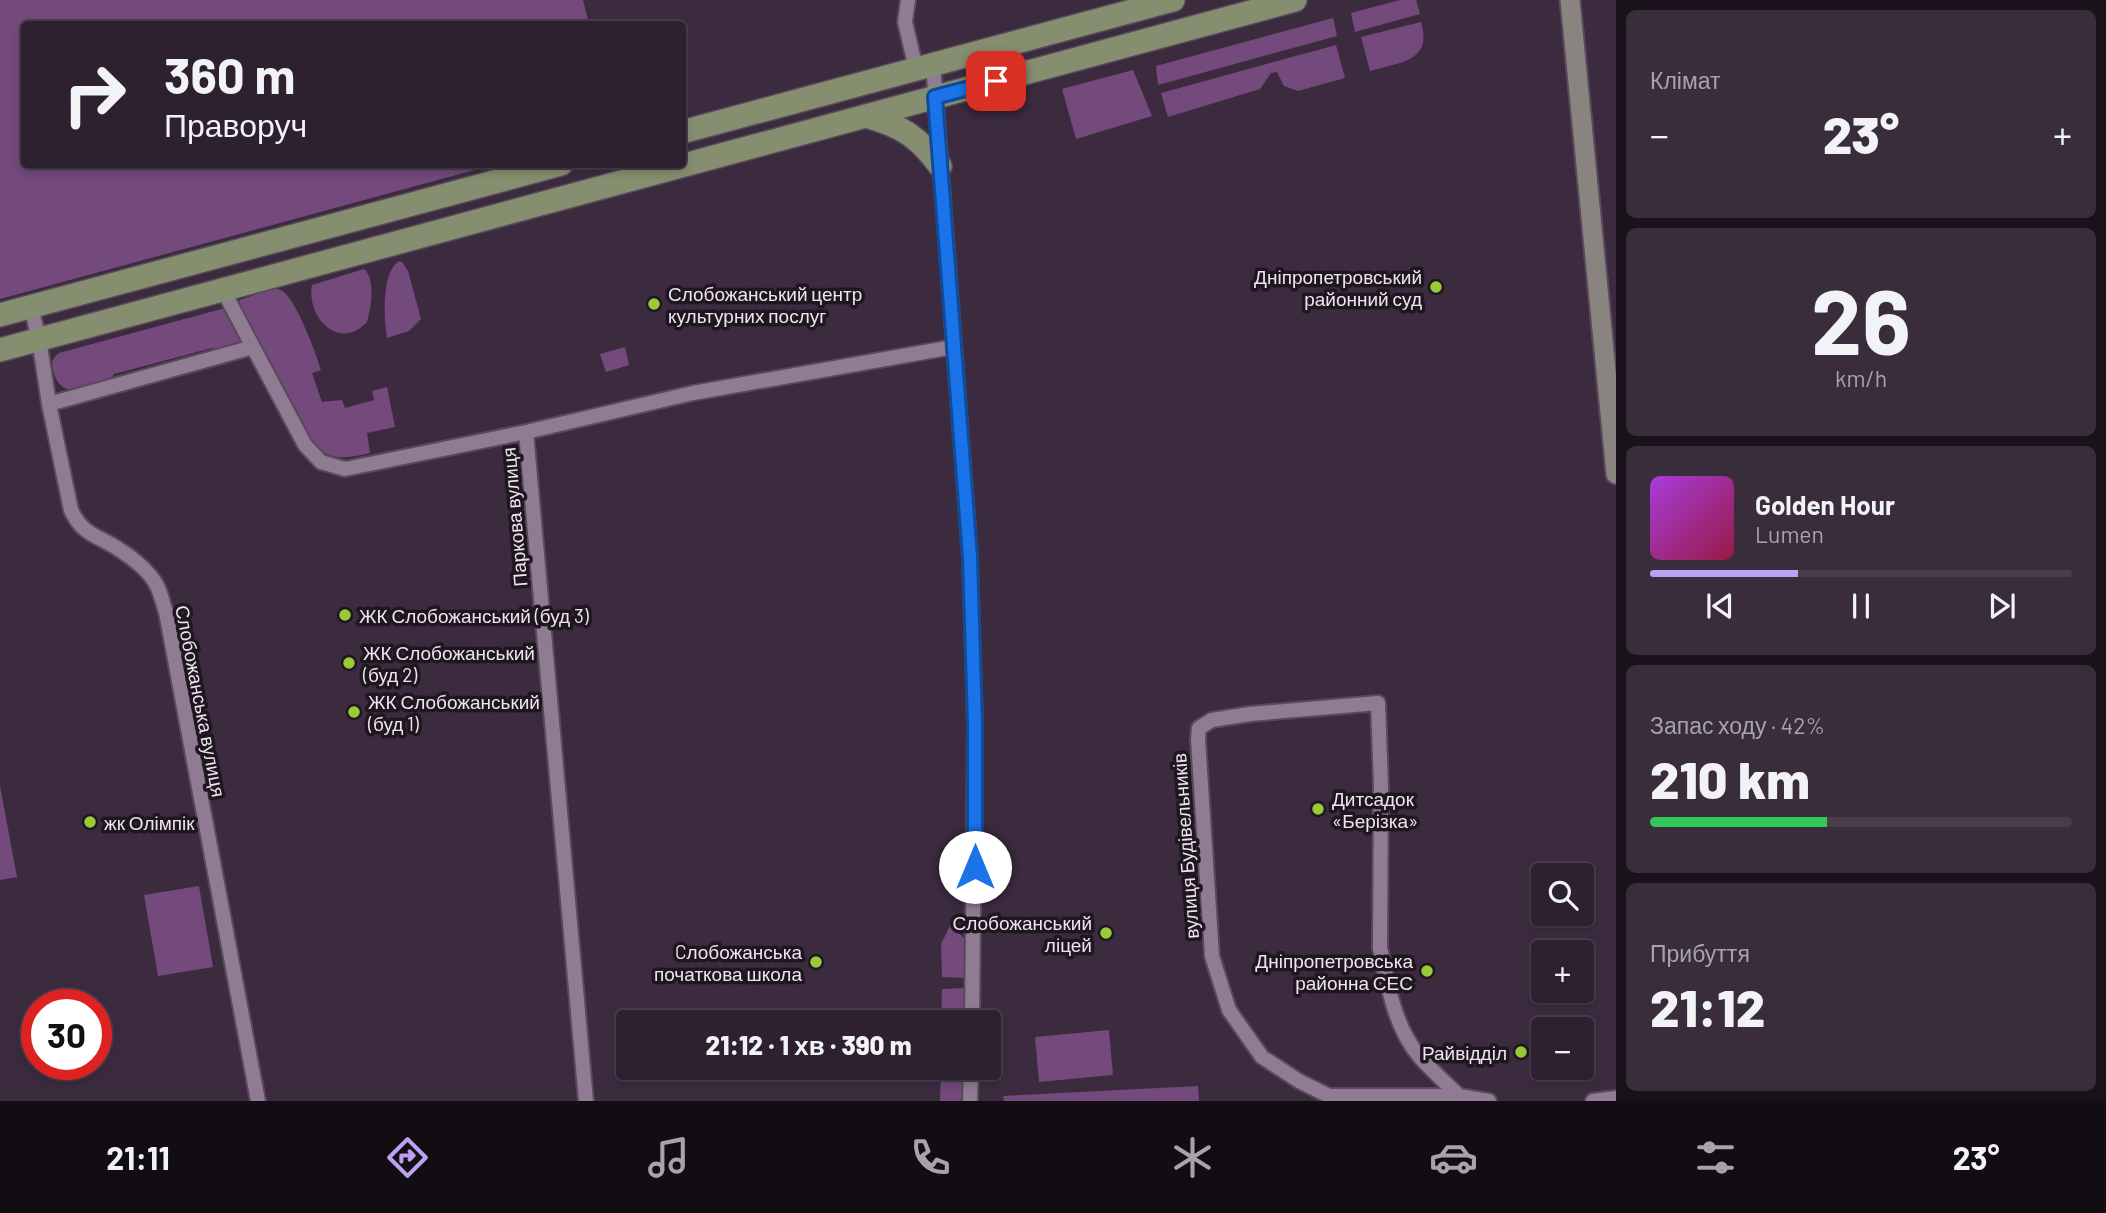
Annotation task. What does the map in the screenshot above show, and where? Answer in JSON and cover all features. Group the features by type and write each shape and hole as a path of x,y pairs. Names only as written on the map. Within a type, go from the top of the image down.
{"main road":[{"path":"686,131 1173,0"},
{"path":"686,165 1296,0"},
{"path":"1570,0 1616,474"},
{"path":"866,116 890,123 912,135 927,148 940,166"},
{"path":"0,315 546,168"},
{"path":"0,350 674,168"}],"street":[{"path":"908,0 905,22 935,97 970,557 975,724 972,1010"},
{"path":"223,290 305,445 321,462 345,469 526,432 693,393 953,347"},
{"name":"Слобожанська вулиця","path":"31,307 71,510 77,523 89,534 117,548 148,574 157,584 166,612 258,1101"},
{"path":"48,404 253,347"},
{"name":"Паркова вулиця","path":"526,432 585,1101"},
{"name":"вулиця Будівельників","path":"1459,1096 1418,1055 1394,1010 1380,948 1381,799 1378,703 1250,713 1212,720 1199,727 1212,956 1229,1010 1262,1057 1330,1098 1459,1096 1489,1101"},
{"path":"1423,1096 1433,1070"},
{"path":"970,1101 971,1080"},
{"path":"1593,1101 1616,1098"}],"shaded area":[{"path":"0,0 583,0 588,21 21,21 21,168 482,168 0,299"},
{"path":"1400,0 1416,0 1420,14 1355,32 1351,13"},
{"path":"1333,18 1337,36 1158,85 1156,66"},
{"path":"1421,22 1423,35 1418,53 1402,62 1370,71 1361,37"},
{"path":"1336,45 1345,78 1298,91 1284,86 1277,72 1271,73 1260,89 1168,117 1161,93"},
{"path":"1133,70 1152,116 1076,139 1062,89"},
{"path":"399,261 408,271 421,319 409,331 387,338 387,286 389,275"},
{"path":"364,269 371,286 367,322 356,330 336,332 319,319 311,297 312,285"},
{"path":"273,288 283,291 289,298 306,329 321,370 312,373 322,402 342,400 345,408 374,400 372,391 387,387 395,427 367,433 370,453 335,457 321,450 306,436 237,304 240,300"},
{"path":"225,308 243,344 221,356 212,348 114,374 108,384 76,390 63,387 54,373 52,362 59,353"},
{"path":"625,347 629,365 606,372 600,354"},
{"path":"0,786 17,877 0,880"},
{"path":"199,886 213,967 158,976 144,895"},
{"path":"951,924 968,943 964,978 942,977 941,944"},
{"path":"966,988 965,1010 941,1010 942,989"},
{"path":"1109,1030 1113,1075 1039,1082 1035,1037"},
{"path":"941,1080 964,1080 963,1101 940,1101"},
{"path":"1198,1086 1199,1101 1004,1101 1003,1096"}],"place":[{"name":"Дніпропетровський районний суд","path":"1436,287"},
{"name":"Слобожанський центр культурних послуг","path":"654,304"},
{"name":"ЖК Слобожанський (буд 3)","path":"345,615"},
{"name":"ЖК Слобожанський (буд 2)","path":"349,663"},
{"name":"ЖК Слобожанський (буд 1)","path":"354,712"},
{"name":"Дитсадок «Берізка»","path":"1318,809"},
{"name":"жк Олімпік","path":"90,822"},
{"name":"Слобожанський ліцей","path":"1106,933"},
{"name":"Cлобожанська початкова школа","path":"816,962"},
{"name":"Дніпропетровська районна СЕС","path":"1427,971"},
{"name":"Райвідділ","path":"1521,1052"}],"route":[{"path":"975,867 975,724 970,557 935,97 996,81"}]}
